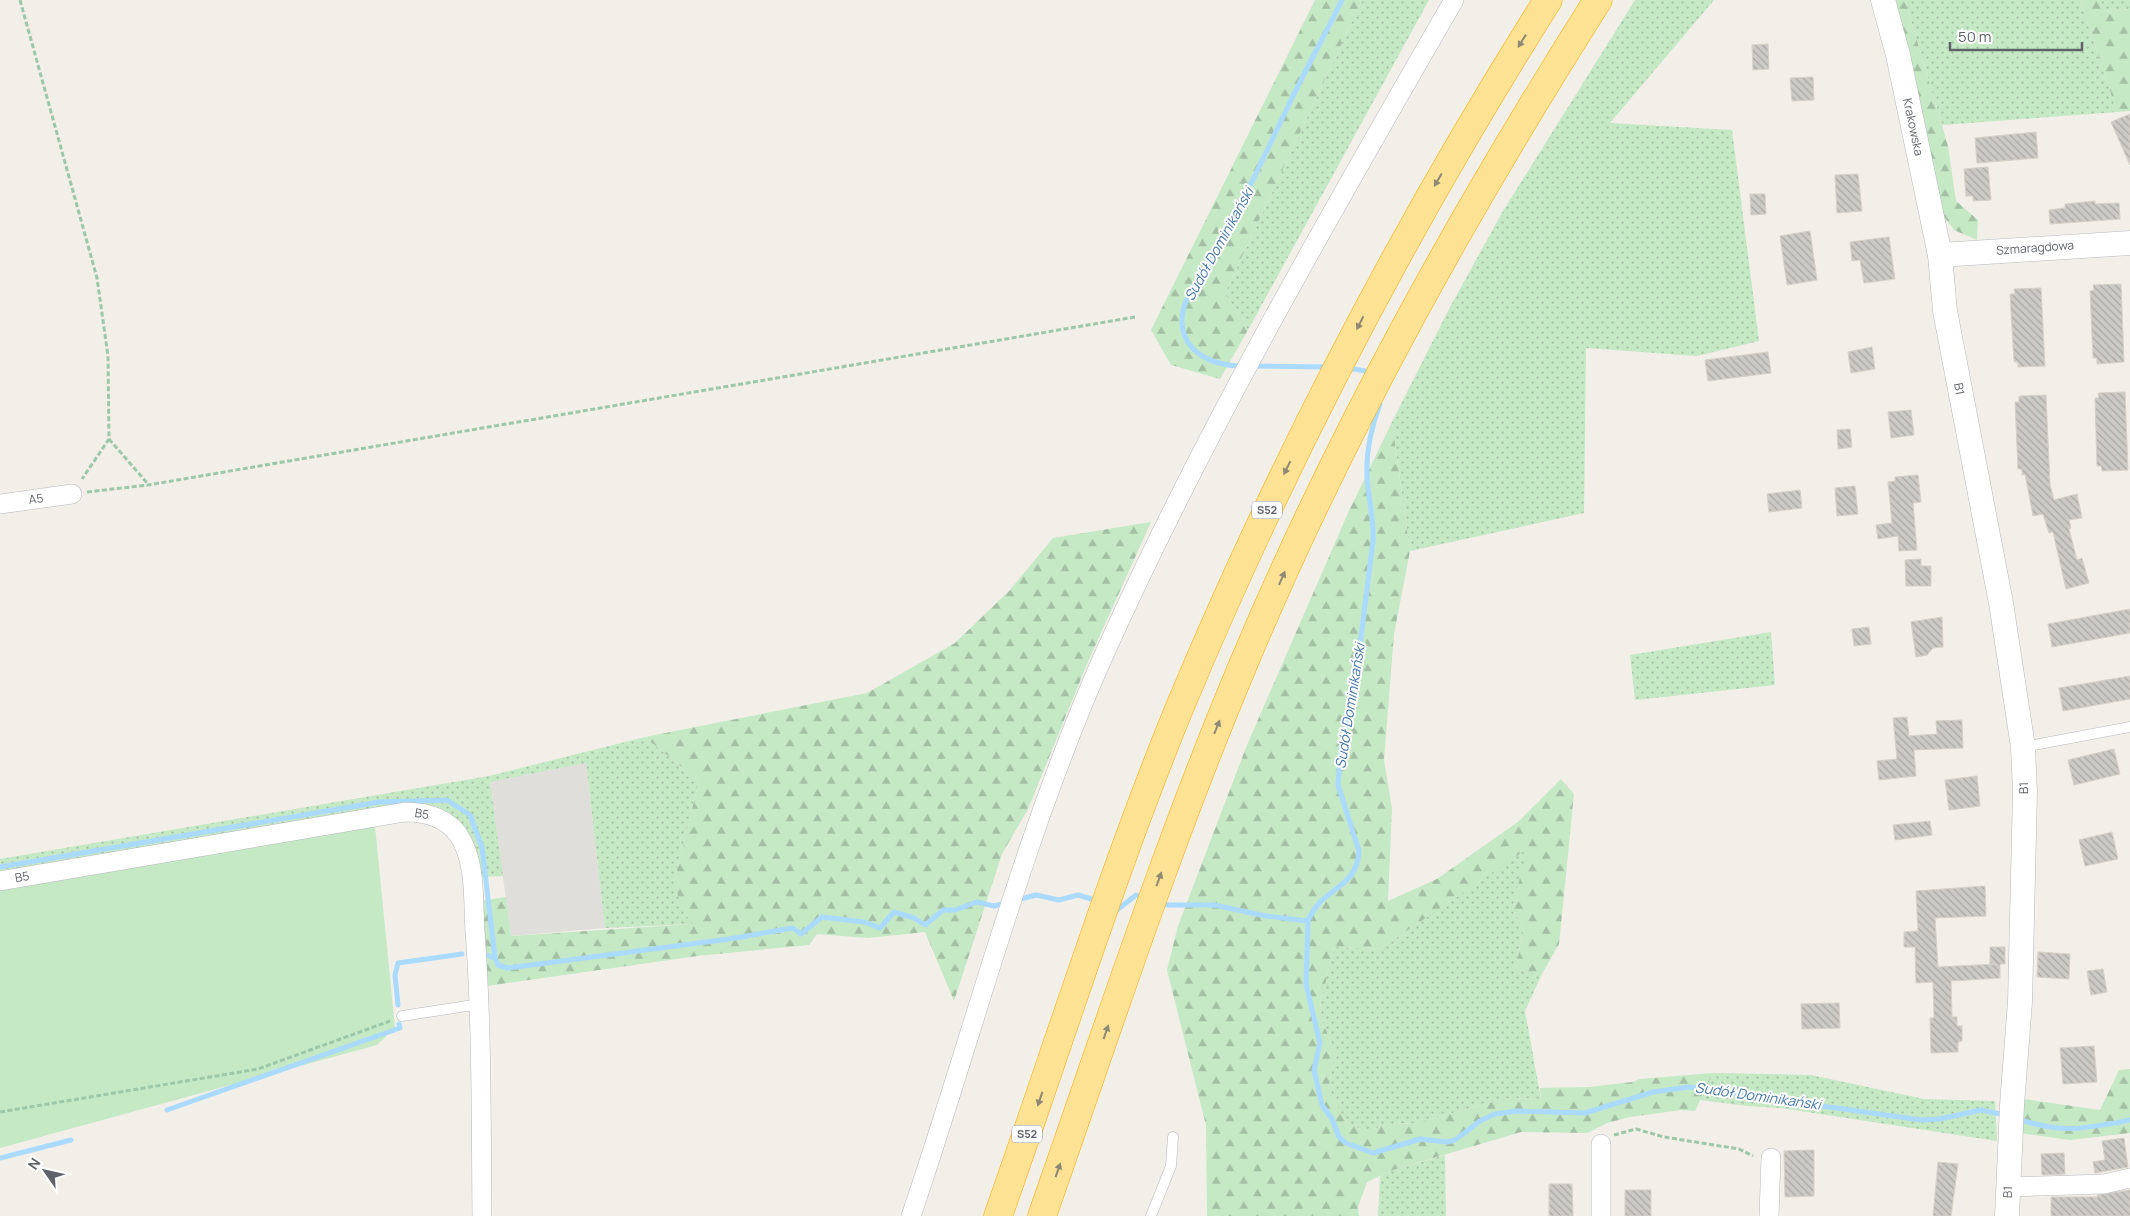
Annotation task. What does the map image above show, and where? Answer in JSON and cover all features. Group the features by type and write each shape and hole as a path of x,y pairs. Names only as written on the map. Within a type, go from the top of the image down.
{"highway":[{"name":"S52","path":"998,1216 1117,876 1178,713 1267,510 1377,290 1484,102 1548,0"},
{"path":"1042,1216 1158,882 1199,772 1244,662 1301,534 1347,438 1461,225 1598,0"}],"street":[{"path":"911,1216 1006,914 1038,820 1102,659 1183,488 1257,346 1454,0"},
{"name":"Krakowska","path":"1883,0 1898,55 1940,255 1945,311 1955,365"},
{"name":"Szmaragdowa","path":"1940,255 2130,243"},
{"name":"B1","path":"1955,365 2001,603 2022,747 2024,792 2020,1002 2011,1116 2007,1216"},
{"name":"A5","path":"0,504 72,494"},
{"name":"B5","path":"0,881 388,814 414,812 430,814 452,827 462,840 468,855 480,1004 482,1216"},
{"path":"1601,1144 1601,1216"},
{"path":"1768,1216 1770,1163"},
{"path":"2008,1187 2104,1184 2130,1178"}],"lane":[{"path":"2022,747 2130,726"},
{"path":"402,1016 480,1004"},
{"path":"1151,1216 1171,1166 1173,1137"}],"path":[{"path":"20,0 98,278 108,356 110,438 72,494"},
{"path":"72,494 148,484 1135,317"},
{"path":"110,438 148,484"},
{"path":"0,1112 258,1070 402,1016"},
{"path":"1601,1144 1616,1134 1636,1129 1664,1137 1740,1149 1770,1163"}],"shaded area":[{"path":"586,763 605,928 511,936 490,782"}],"green space":[{"path":"1315,0 1362,0 1225,293 1248,330 1220,379 1171,365 1151,330"},
{"path":"1362,0 1429,0 1248,330 1225,293"},
{"path":"1635,0 1714,0 1610,123 1732,130 1759,341 1697,356 1586,348 1584,513 1410,551 1392,422 1449,309 1503,211"},
{"path":"1891,0 1905,0 1948,146 1956,201 1978,220 1977,240 1954,230 1939,210"},
{"path":"1905,0 2080,0 2117,112 1942,125"},
{"path":"2080,0 2101,0 2105,12 2130,9 2130,111 2117,112"},
{"path":"2101,0 2130,0 2130,9 2105,12"},
{"path":"1392,422 1410,551 1394,634 1384,760 1392,809 1388,901 1437,879 1519,821 1561,779 1574,794 1559,944 1542,974 1516,970 1523,926 1512,910 1527,849 1380,949 1334,947 1320,1006 1323,1023 1335,1051 1329,1087 1337,1106 1346,1121 1362,1130 1371,1130 1388,1124 1417,1123 1507,1098 1541,1099 1540,1088 1589,1087 1632,1082 1640,1079 1713,1073 1695,1111 1681,1110 1630,1117 1607,1123 1587,1133 1521,1132 1393,1170 1367,1182 1358,1207 1359,1216 1207,1216 1206,1125 1167,970 1178,926 1247,745 1348,513"},
{"path":"1151,522 1087,664 1028,809 1002,854 954,1001 925,932 868,938 817,934 809,945 697,956 487,986 480,901 506,897 511,936 693,924 683,912 674,882 699,781 645,737 867,693 955,643 1010,590 1053,538"},
{"path":"1771,632 1775,685 1635,700 1630,655"},
{"path":"645,737 699,781 674,882 693,924 605,928 586,763 490,782 503,876 481,877 470,836 458,821 436,806 396,806 226,836 0,871 0,859 489,776"},
{"path":"375,826 395,1028 377,1045 0,1148 0,890"},
{"path":"1528,848 1512,910 1523,926 1516,970 1542,974 1525,1011 1541,1099 1507,1098 1417,1123 1388,1124 1371,1130 1362,1130 1346,1121 1329,1087 1335,1051 1323,1023 1320,1006 1334,947 1380,949"},
{"path":"2130,1069 2130,1133 2070,1140 2019,1133 2024,1099 2100,1110 2119,1070"},
{"path":"1713,1073 1811,1075 1924,1099 1995,1101 1997,1141 1781,1108 1700,1100"},
{"path":"1445,1155 1446,1216 1378,1216 1380,1176 1393,1170"}],"building":[{"path":"1768,44 1769,69 1753,70 1752,45"},
{"path":"1813,77 1814,100 1792,101 1790,78"},
{"path":"2130,114 2130,165 2111,122"},
{"path":"2036,132 2038,158 1977,163 1975,138"},
{"path":"1988,167 1991,200 1973,201 1973,196 1966,196 1964,169"},
{"path":"1858,174 1862,211 1837,213 1835,175"},
{"path":"1750,194 1765,194 1766,214 1751,215"},
{"path":"2095,201 2095,204 2119,203 2120,219 2050,224 2049,210 2065,208 2065,204"},
{"path":"1810,231 1817,280 1787,285 1780,236"},
{"path":"1889,237 1895,279 1864,283 1860,260 1852,261 1850,242"},
{"path":"2121,284 2124,362 2097,364 2097,358 2093,358 2090,291 2094,290 2093,285"},
{"path":"2041,288 2045,366 2018,367 2018,362 2014,362 2010,294 2015,294 2014,289"},
{"path":"1872,347 1875,369 1851,373 1848,352"},
{"path":"1768,352 1771,373 1708,381 1705,360"},
{"path":"2125,392 2128,470 2102,471 2101,466 2097,466 2095,398 2099,398 2098,393"},
{"path":"2046,395 2050,485 2054,500 2077,494 2082,518 2069,520 2071,528 2069,529 2077,560 2082,558 2089,583 2066,589 2053,532 2049,533 2043,514 2033,516 2025,474 2022,475 2022,469 2018,469 2015,402 2019,402 2019,396"},
{"path":"1911,410 1914,435 1891,438 1888,412"},
{"path":"1850,429 1852,447 1838,449 1837,430"},
{"path":"1918,475 1921,502 1913,503 1917,550 1899,551 1898,536 1878,539 1876,525 1892,523 1888,482 1895,481 1895,477"},
{"path":"1855,486 1858,514 1837,516 1835,488"},
{"path":"1800,490 1802,508 1769,512 1767,494"},
{"path":"1921,559 1921,566 1931,566 1931,586 1906,586 1905,560"},
{"path":"2130,609 2130,633 2052,647 2048,624"},
{"path":"1942,617 1943,647 1933,648 1927,655 1916,657 1911,622"},
{"path":"1869,627 1871,644 1854,646 1852,629"},
{"path":"2130,676 2130,699 2063,711 2059,688"},
{"path":"1907,717 1909,736 1937,734 1936,721 1962,720 1963,748 1914,750 1916,776 1879,780 1877,761 1897,759 1893,718"},
{"path":"2114,749 2120,774 2074,785 2068,760"},
{"path":"1977,776 1980,806 1949,810 1945,780"},
{"path":"1930,821 1932,835 1895,840 1893,825"},
{"path":"2112,832 2118,859 2085,866 2079,840"},
{"path":"1985,886 1986,916 1935,918 1938,967 1996,964 1990,964 1990,947 2005,947 2005,964 2000,964 2000,978 1951,981 1952,1017 1957,1017 1957,1026 1962,1026 1962,1041 1958,1042 1958,1052 1931,1053 1930,1018 1934,1018 1933,982 1916,983 1915,947 1904,947 1904,932 1918,931 1916,891"},
{"path":"2038,952 2070,954 2069,979 2037,977"},
{"path":"2103,969 2107,992 2091,995 2087,971"},
{"path":"1839,1003 1840,1028 1802,1029 1801,1004"},
{"path":"2094,1046 2097,1082 2063,1084 2060,1048"},
{"path":"2124,1138 2128,1167 2095,1173 2093,1162 2105,1160 2102,1141"},
{"path":"1814,1150 1814,1196 1785,1197 1784,1151"},
{"path":"2064,1153 2065,1174 2042,1175 2041,1154"},
{"path":"1938,1162 1958,1164 1951,1216 1933,1216"},
{"path":"1549,1184 1572,1184 1573,1216 1549,1216"},
{"path":"1625,1190 1651,1190 1651,1216 1625,1216"},
{"path":"2130,1190 2130,1216 2051,1216 2051,1197 2098,1197 2097,1195"}],"waterway":[{"name":"Sudół Dominikański","path":"1242,366 1211,361 1194,350 1184,333 1182,322 1185,305 1192,288 1234,219 1342,0"},
{"name":"Sudół Dominikański","path":"1253,366 1329,367"},
{"name":"Sudół Dominikański","path":"1348,368 1371,372"},
{"name":"Sudół Dominikański","path":"1380,404 1373,424 1367,456 1373,541 1354,693 1341,747 1338,785 1359,851 1357,864 1352,873 1346,881 1322,901 1308,921 1306,984 1320,1043 1314,1070 1322,1105 1332,1119 1339,1137 1346,1143 1373,1153 1420,1139 1447,1142 1455,1140 1480,1121 1495,1114 1517,1111 1585,1113 1653,1092 1689,1087 1921,1120 1940,1119 1981,1110 2005,1115"},
{"path":"0,867 379,802 447,800 470,815 482,847 495,958 498,965 508,968 729,939 793,928 801,934 822,917 864,922 880,928 894,912 914,918 925,925 943,910 955,910 977,902 994,906 1006,903"},
{"path":"1017,900 1036,895 1059,900 1078,895 1098,901"},
{"path":"1114,907 1117,910 1136,895 1145,898"},
{"path":"1160,903 1167,905 1214,905 1266,916 1308,921"},
{"path":"398,1005 395,975 398,963 462,954"},
{"path":"486,955 495,958"},
{"path":"167,1110 400,1028 399,1024"},
{"name":"Sudół Dominikański","path":"2018,1119 2048,1127 2061,1128 2086,1128 2130,1120"},
{"path":"0,1158 71,1140"}]}
